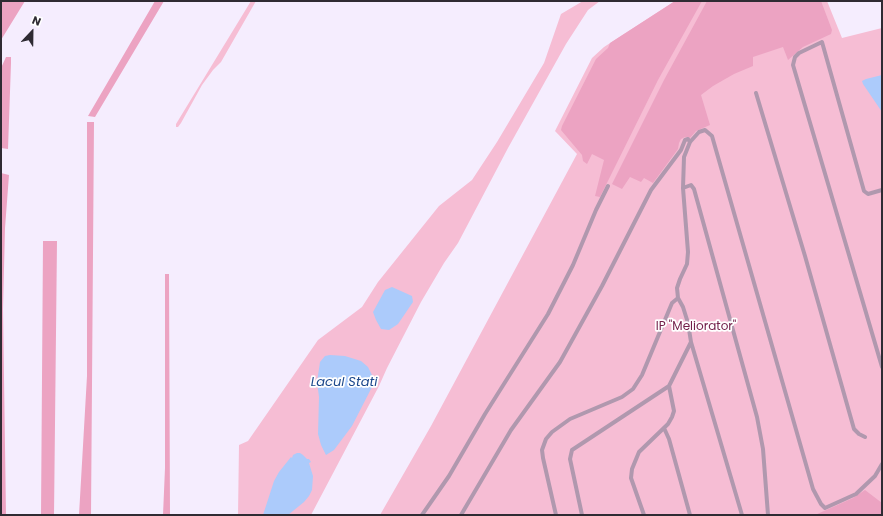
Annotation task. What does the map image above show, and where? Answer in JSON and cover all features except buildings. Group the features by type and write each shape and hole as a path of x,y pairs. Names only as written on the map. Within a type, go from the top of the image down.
{"street":[{"path":"882,190 868,194 864,191 822,42 799,53 795,57 793,65 882,367"},
{"path":"756,93 805,256 854,429 864,437"},
{"path":"742,515 691,342 688,323 683,307 678,298 677,288 680,278 688,264 683,188 684,156 690,142 699,132 705,130 712,136 813,489 821,504 825,508 856,494 875,476 882,464"},
{"path":"461,515 512,430 560,362 602,286 651,190 677,156 685,140 688,139 690,142"},
{"path":"683,188 691,185 694,189 758,417 763,450 768,515"},
{"path":"422,515 449,476 485,414 548,314 573,265 596,210 608,186"},
{"path":"556,515 543,458 542,450 546,439 552,432 570,419 622,397 633,389 642,375 672,303 678,298"},
{"path":"582,515 570,459 572,450 669,386 691,342"},
{"path":"644,515 631,478 632,469 639,452 664,428 672,417 674,411 669,386"},
{"path":"664,428 669,439 690,515"}],"green space":[{"path":"251,1 256,1 221,62 202,85 181,123 178,127 176,127 176,124"},
{"path":"583,1 600,1 588,10 566,44 508,148 458,243 444,263 421,302 379,386 311,515 238,515 239,445 248,441 318,340 362,307 378,282 439,206 472,180 497,142 544,63 561,14"},
{"name":"IP \"Meliorator\"","path":"675,1 827,1 842,38 882,28 882,515 380,515 431,426 577,154 555,131 592,58 604,47"}],"shaded area":[{"path":"1,1 25,1 1,40"},
{"path":"155,1 164,1 95,117 88,116"},
{"path":"675,1 702,1 658,80 600,197 595,196 604,160 592,154 587,164 583,161 582,155 561,130 562,126 596,59 608,48 610,43"},
{"path":"707,1 821,1 832,30 831,34 803,47 788,60 783,47 753,57 753,66 734,74 701,95 710,125 696,131 690,138 685,137 681,139 678,149 653,183 644,178 641,182 630,177 622,189 612,184 664,80"},
{"path":"6,57 11,57 8,149 1,148 1,68"},
{"path":"87,122 94,122 91,515 79,515 87,376"},
{"path":"1,173 9,175 5,228 3,309 6,515 1,515"},
{"path":"43,241 57,241 54,515 41,515"},
{"path":"165,274 169,274 170,515 163,515 165,468"},
{"path":"865,490 882,503 882,515 815,515 853,498"}],"water":[{"path":"882,75 882,112 862,81"},
{"path":"392,287 412,296 413,302 398,324 389,330 381,329 373,312 385,290"},
{"name":"Lacul Stati","path":"325,356 345,356 361,361 368,367 374,379 372,387 352,426 334,450 326,455 318,434 319,397 317,382 320,362"},
{"path":"300,453 311,462 309,463 313,476 312,490 309,496 288,515 263,515 274,481 291,457 292,458 293,455"}]}
